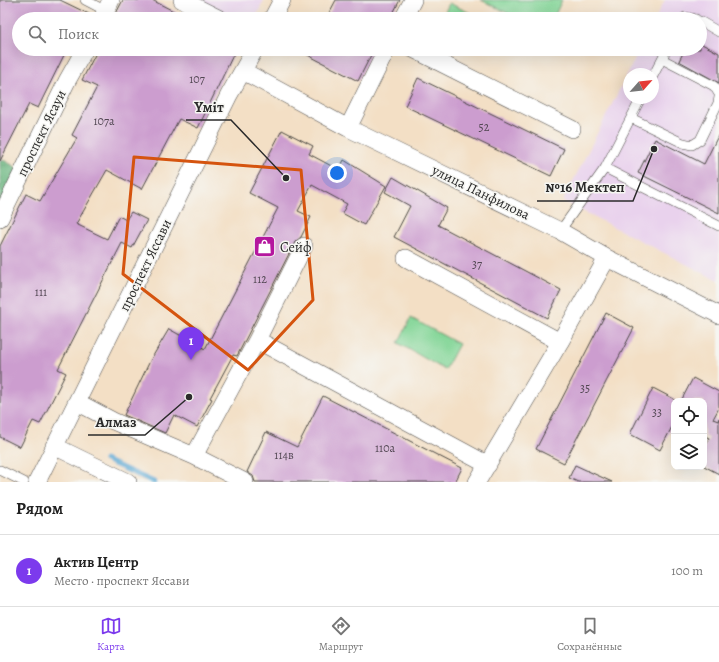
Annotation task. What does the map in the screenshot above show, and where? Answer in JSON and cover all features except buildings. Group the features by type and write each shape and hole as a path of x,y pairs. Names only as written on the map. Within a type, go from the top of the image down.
{"street":[{"path":"182,0 206,12"},
{"path":"276,12 282,0"},
{"path":"407,12 413,0"},
{"name":"проспект Ясауи","path":"0,218 67,81 81,56"},
{"name":"проспект Яссави","path":"36,482 229,95 251,56"},
{"path":"348,128 384,56"},
{"path":"427,56 572,129"},
{"name":"улица Панфилова","path":"243,71 348,128 560,231 607,258 719,315"},
{"path":"194,456 257,340 304,246"},
{"path":"406,258 560,342"},
{"path":"477,482 560,342 607,258"},
{"path":"257,340 488,464"},
{"path":"77,402 113,421 194,456 245,482"},
{"path":"54,446 128,482"}],"lane":[{"path":"85,0 106,10"},
{"path":"707,25 719,32"},
{"path":"657,68 664,56"},
{"path":"662,59 714,86 719,94"},
{"path":"631,118 683,143 692,144 700,140 718,103 719,97"},
{"path":"560,231 605,168 639,104"},
{"path":"605,168 719,226"},
{"path":"0,470 24,482"}],"highlighted area":[{"path":"134,157 301,170 313,300 248,370 123,274"}],"shaded area":[{"path":"191,0 264,0 258,12 215,12"},
{"path":"665,0 719,0 719,281 563,201 623,83 623,104 659,104 659,68 630,68 636,56 707,56 707,12 659,12"}],"green space":[{"path":"481,0 562,0 556,12 506,12"},
{"path":"449,3 468,12 445,12"},
{"path":"0,158 19,169 0,205"},
{"path":"411,318 459,344 445,370 398,343"}],"waterway":[{"path":"105,460 154,482"}],"place":[{"name":"№16 Мектеп","path":"654,149"},
{"name":"Үміт","path":"286,178"},
{"name":"Сейф","path":"264,247"},
{"name":"Актив Центр","path":"191,360"},
{"name":"Алмаз","path":"189,397"}]}
